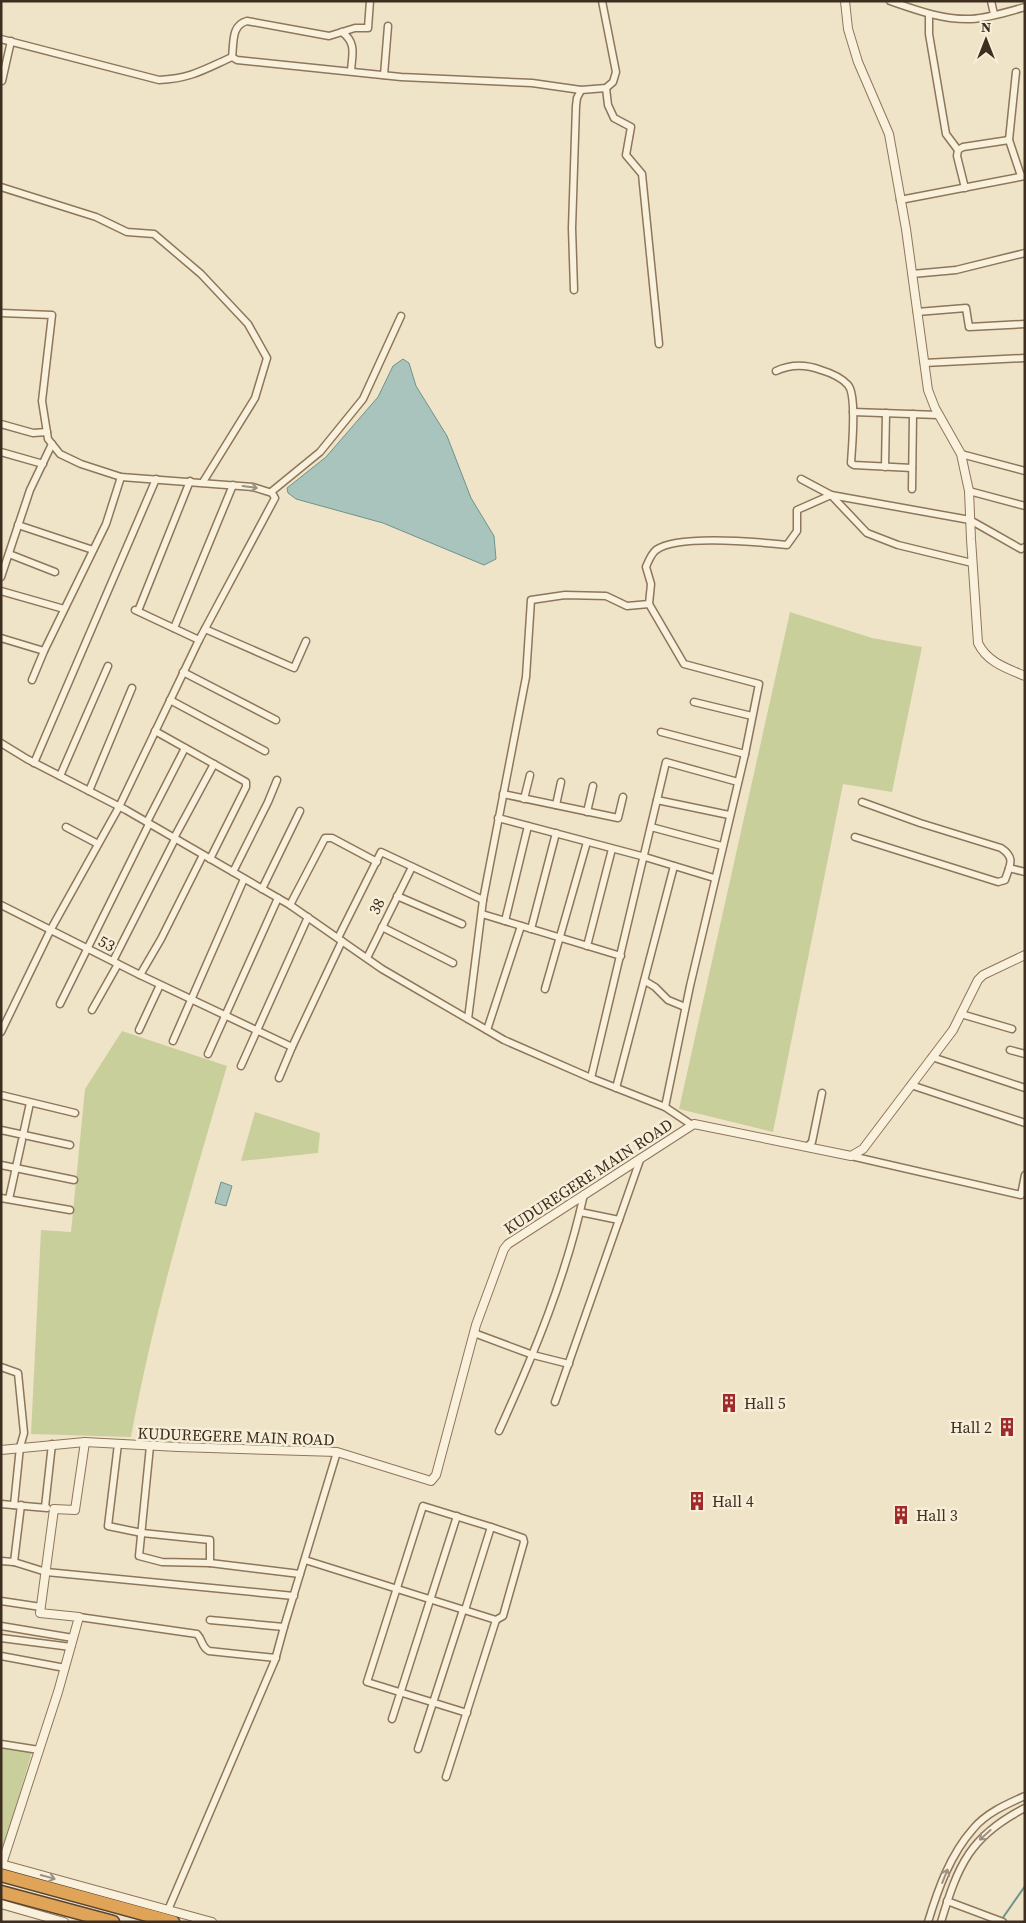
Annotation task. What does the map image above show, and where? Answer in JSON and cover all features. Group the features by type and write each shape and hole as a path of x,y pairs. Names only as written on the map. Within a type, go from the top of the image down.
{"highway":[{"path":"1,1875 171,1916"},
{"path":"1,1892 113,1922"}],"street":[{"path":"232,57 235,29 240,22 247,20 329,36 355,28 368,28 370,1"},
{"path":"232,57 237,60 384,75 532,83 581,90 606,88 614,82 616,72 602,1"},
{"path":"845,1 848,28 858,62 889,134 912,274 928,390 938,415 961,454 969,491 978,642 983,653 995,662 1025,676"},
{"path":"890,1 929,14 971,19 1023,5"},
{"path":"991,1 994,14"},
{"path":"929,14 929,34 946,134 958,150 957,156 965,188"},
{"path":"384,75 388,26"},
{"path":"342,32 350,37 352,43 351,71"},
{"path":"1,39 159,80 182,78 197,74 232,57"},
{"path":"2,81 11,41"},
{"path":"900,200 1023,176 1009,140 1016,72"},
{"path":"606,88 608,105 614,118 631,127 626,155 642,174 659,344"},
{"path":"574,290 572,228 576,106 581,90"},
{"path":"958,150 963,147 1009,140"},
{"path":"1,188 96,217 127,232 154,234 201,274 248,324 267,358 255,398 203,482"},
{"path":"912,274 956,270 1025,253"},
{"path":"917,312 966,308 969,327 1025,324"},
{"path":"1,313 52,315 42,401 48,439 60,454 81,464 121,477 253,487 273,495"},
{"path":"1,1032 51,929 118,807 183,672 273,495 320,452 363,399 401,316"},
{"path":"924,363 1025,358"},
{"path":"776,371 788,365 803,365 836,376 849,386 853,396 852,463 858,466 912,468"},
{"path":"853,412 938,415"},
{"path":"885,467 886,414"},
{"path":"912,489 913,414"},
{"path":"1,424 32,433 47,432"},
{"path":"1,577 30,490 52,444"},
{"path":"1,452 43,464"},
{"path":"961,454 1025,472"},
{"path":"32,680 44,651 106,524 121,477"},
{"path":"34,763 156,479"},
{"path":"801,480 831,495 970,520 1023,550"},
{"path":"190,481 137,610 199,640"},
{"path":"174,628 233,485"},
{"path":"969,491 1025,506"},
{"path":"831,495 867,533 898,544 972,563"},
{"path":"665,1107 714,878 745,754 759,684 684,664 649,604 651,584 646,567 655,551 678,542 749,542 787,545 796,531 797,510 831,495"},
{"path":"18,525 93,550"},
{"path":"9,554 55,572"},
{"path":"1,591 64,609"},
{"path":"468,1020 483,900 526,677 531,600 565,595 606,596 628,606 649,604"},
{"path":"205,629 294,668 306,641"},
{"path":"1,638 44,651"},
{"path":"60,776 108,666"},
{"path":"183,672 276,720"},
{"path":"89,791 132,688"},
{"path":"170,700 265,751"},
{"path":"694,702 752,716"},
{"path":"155,731 246,782 246,787 210,859"},
{"path":"661,732 745,754"},
{"path":"1,743 34,763 175,838 290,905 367,958 504,1040 591,1078 665,1107 692,1125"},
{"path":"60,1004 185,748"},
{"path":"591,1078 666,762 738,782"},
{"path":"92,1010 175,838 214,764"},
{"path":"524,799 530,775"},
{"path":"233,872 277,780"},
{"path":"556,805 561,782"},
{"path":"587,812 593,786"},
{"path":"503,794 618,818 623,797"},
{"path":"657,800 729,815"},
{"path":"855,837 998,882 1005,880 1011,859 1009,854 1001,848 920,823 862,802"},
{"path":"262,889 300,812"},
{"path":"498,818 612,848 714,878"},
{"path":"505,921 528,826"},
{"path":"66,827 98,844"},
{"path":"651,827 722,846"},
{"path":"531,929 556,834"},
{"path":"290,905 325,838 332,838 376,862"},
{"path":"545,989 587,842"},
{"path":"587,946 612,848"},
{"path":"279,1078 381,852 483,900"},
{"path":"140,975 161,939 203,855"},
{"path":"616,1088 674,866"},
{"name":"38","path":"367,958 412,867"},
{"path":"1009,868 1025,872"},
{"path":"172,1041 192,1000 244,878"},
{"path":"397,896 462,924"},
{"path":"208,1054 278,898"},
{"name":"53","path":"1,905 160,985 292,1047"},
{"path":"482,914 620,956"},
{"path":"241,1066 308,917"},
{"path":"382,926 453,963"},
{"path":"487,1030 521,926"},
{"path":"851,1156 863,1150 954,1030 978,980 983,975 1025,955"},
{"path":"644,981 655,986 668,1000 686,1007"},
{"path":"140,1030 160,985"},
{"path":"961,1014 1012,1029"},
{"path":"1010,1050 1025,1054"},
{"path":"932,1057 1025,1088"},
{"path":"911,1085 1025,1123"},
{"path":"807,1147 812,1142 822,1093"},
{"path":"1,1095 75,1113"},
{"path":"9,1200 30,1103"},
{"name":"KUDUREGERE MAIN ROAD","path":"1,1450 85,1442 337,1452 431,1481 436,1475 474,1333 504,1249 508,1244 692,1125 700,1125 851,1156"},
{"path":"1,1130 23,1137 70,1146"},
{"path":"851,1156 1021,1196 1025,1175"},
{"path":"555,1402 640,1160"},
{"path":"1,1165 74,1180"},
{"path":"499,1431 533,1355 567,1264 584,1194"},
{"path":"1,1198 70,1210"},
{"path":"580,1212 619,1220"},
{"path":"474,1333 533,1355 568,1364"},
{"path":"1,1367 18,1373 24,1433 20,1447 14,1562"},
{"path":"1,1504 75,1510 85,1442"},
{"path":"45,1507 52,1444"},
{"path":"118,1444 108,1526 142,1533 210,1540 210,1564"},
{"path":"150,1446 139,1556 162,1562 210,1564 300,1574"},
{"path":"171,1916 276,1658 337,1452"},
{"path":"446,1777 467,1713 496,1620 503,1616 524,1542 523,1538 518,1535 423,1506 367,1682 467,1713"},
{"path":"54,1509 40,1613 197,1634 203,1646 209,1651 276,1658"},
{"path":"392,1719 457,1516"},
{"path":"418,1749 491,1527"},
{"path":"305,1560 496,1620"},
{"path":"1,1561 14,1562 46,1572 294,1596"},
{"path":"1,1601 41,1607"},
{"path":"79,1617 65,1668 2,1864 171,1916 212,1922"},
{"path":"210,1620 284,1627"},
{"path":"1,1626 73,1638"},
{"path":"1,1638 71,1647"},
{"path":"1,1656 65,1668"},
{"path":"1,1744 39,1750"},
{"path":"928,1922 951,1859 974,1828 1000,1808 1025,1796"},
{"path":"941,1922 947,1901 962,1864 981,1837 1005,1818 1025,1808"},
{"path":"947,1901 1000,1921"},
{"path":"1,1904 64,1922"}],"green space":[{"path":"790,612 872,638 922,647 892,792 843,784 773,1132 679,1109"},
{"path":"122,1031 227,1066 162,1297 131,1437 31,1434 41,1230 71,1232 85,1089"},
{"path":"255,1112 320,1133 318,1153 241,1161"},
{"path":"1,1747 32,1752 4,1846 1,1846"}],"water":[{"path":"403,359 409,363 416,386 447,436 471,498 494,536 496,559 484,565 383,523 296,499 288,493 287,488 326,457 378,397 393,366"},
{"path":"221,1182 232,1186 226,1206 215,1203"}],"waterway":[{"path":"1002,1919 1025,1886"}],"place":[{"name":"Hall 5","path":"729,1403"},
{"name":"Hall 2","path":"1007,1427"},
{"name":"Hall 4","path":"697,1501"},
{"name":"Hall 3","path":"901,1515"}]}
